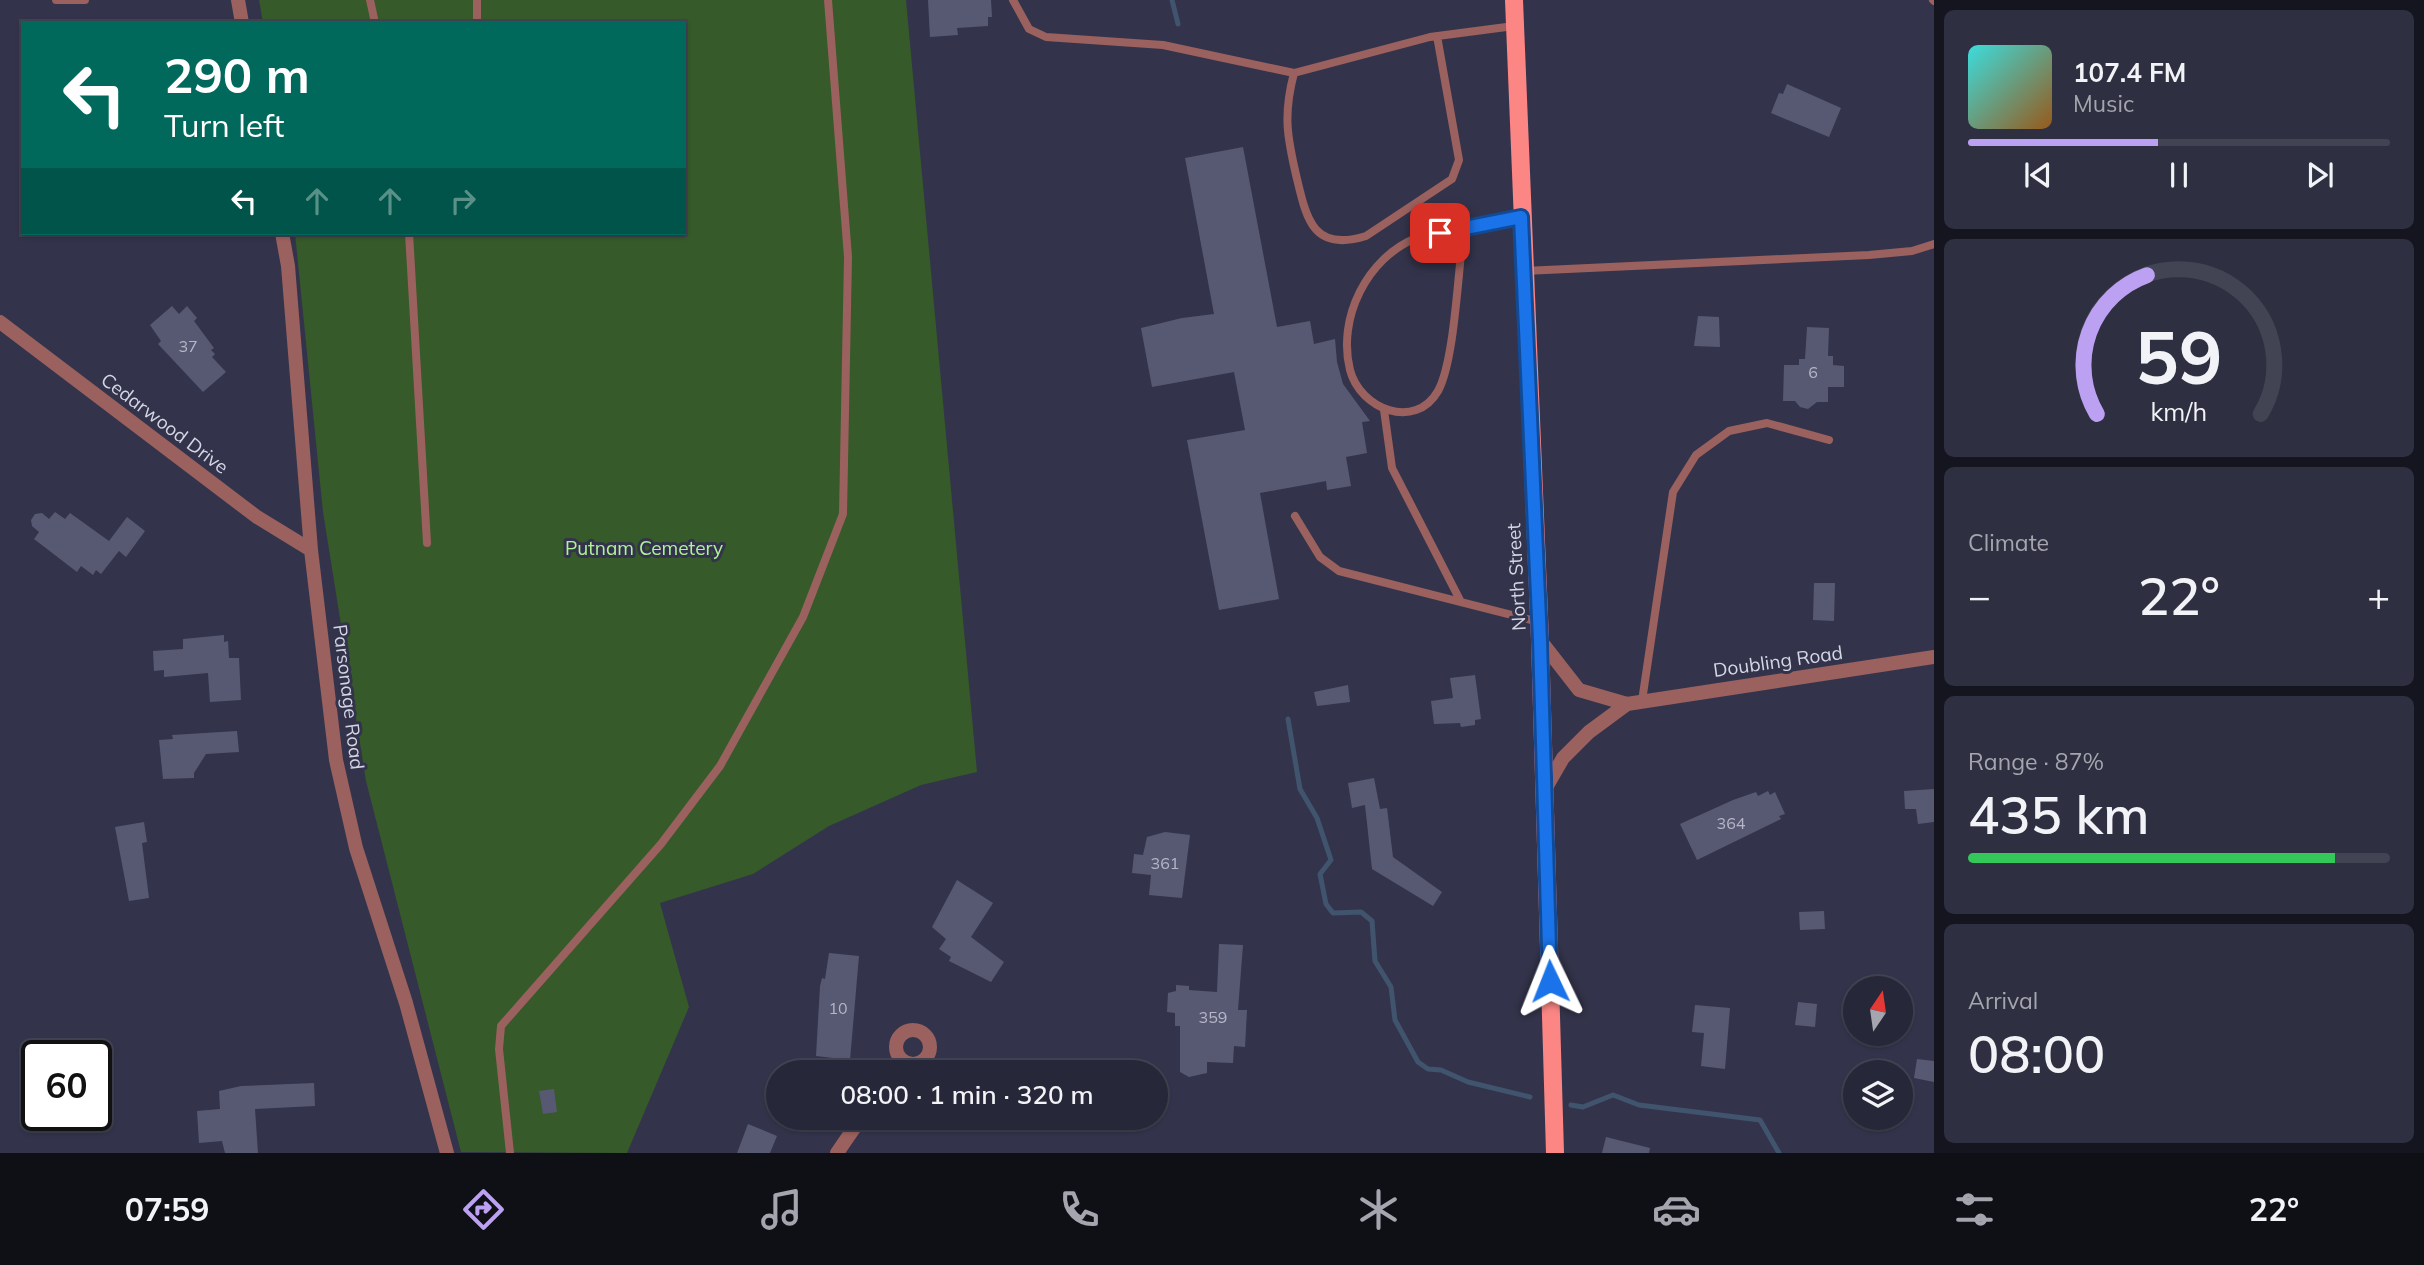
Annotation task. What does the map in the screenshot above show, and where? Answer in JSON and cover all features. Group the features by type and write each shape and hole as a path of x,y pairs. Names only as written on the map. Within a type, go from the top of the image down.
{"main road":[{"name":"North Street","path":"1514,0 1539,631 1555,1153"}],"street":[{"path":"238,0 242,21"},
{"name":"Parsonage Road","path":"282,235 288,265 312,550 338,768 356,848 406,1003 447,1153"},
{"name":"Cedarwood Drive","path":"0,322 257,517 312,550"},
{"name":"Doubling Road","path":"1539,631 1579,690 1634,702 1934,657"},
{"name":"Doubling Road","path":"1544,791 1563,758 1589,732 1634,702"},
{"path":"837,1153 853,1130"}],"lane":[{"path":"56,0 85,0"},
{"path":"370,0 374,21"},
{"path":"477,0 477,21"},
{"path":"510,1153 499,1049 501,1026 661,844 720,766 803,617 844,514 848,257 828,0"},
{"path":"1013,0 1029,29 1046,37 1163,46 1294,73 1437,36 1514,26"},
{"path":"1294,73 1286,103 1285,130 1306,219 1324,237 1338,241 1351,240 1377,229 1452,179 1457,171 1459,160 1437,36"},
{"path":"1464,228 1446,368 1437,391 1423,408 1407,414 1384,410 1367,399 1350,371 1347,331 1354,305 1370,272 1393,252 1416,238 1464,228 1521,217"},
{"path":"410,235 427,543"},
{"path":"1524,271 1869,255 1912,250 1934,244"},
{"path":"1384,410 1392,468 1461,602"},
{"path":"1634,702 1673,492 1696,455 1729,431 1767,423 1829,440"},
{"path":"1295,516 1320,557 1339,571 1461,602 1539,631"}],"green space":[{"name":"Putnam Cemetery","path":"259,0 906,0 977,772 921,785 829,826 753,874 660,903 689,1007 627,1153 461,1152 366,781 323,512 295,235 686,235 686,21 263,21"}],"building":[{"path":"928,0 991,0 992,17 988,17 988,26 957,28 958,35 930,37"},
{"path":"1787,84 1841,108 1829,137 1771,113 1779,93 1783,94"},
{"path":"1243,147 1277,327 1310,321 1314,344 1335,339 1343,384 1370,421 1362,422 1367,453 1346,457 1351,486 1327,490 1326,481 1260,493 1279,599 1219,610 1187,440 1245,430 1234,372 1152,387 1141,328 1214,314 1185,158"},
{"path":"172,306 179,314 187,306 197,318 194,321 214,348 211,350 215,354 212,357 226,372 203,392 158,344 161,341 150,325"},
{"path":"1698,316 1719,317 1720,347 1694,346"},
{"path":"1807,327 1829,328 1828,356 1833,356 1833,365 1844,366 1844,387 1828,387 1828,402 1817,402 1808,409 1800,407 1795,401 1783,401 1784,365 1799,365 1799,359 1805,359"},
{"path":"55,512 65,519 70,513 109,541 127,517 145,531 126,557 119,551 101,574 96,570 93,575 81,566 77,572 34,539 39,532 32,526 31,520 35,514 42,513 49,519"},
{"path":"1814,583 1835,583 1834,621 1813,620"},
{"path":"224,635 224,642 228,641 229,658 239,658 241,700 210,702 208,673 164,677 164,670 154,671 153,651 183,649 183,639"},
{"path":"1475,675 1481,719 1475,720 1475,725 1461,727 1460,723 1434,724 1431,701 1453,698 1450,678"},
{"path":"1348,685 1350,702 1317,706 1314,692"},
{"path":"237,731 239,752 206,754 194,773 194,778 163,779 159,740 173,739 172,735"},
{"path":"1374,778 1380,809 1387,808 1393,857 1442,892 1433,906 1372,869 1365,805 1352,808 1348,783"},
{"path":"1934,789 1934,822 1918,824 1916,809 1905,809 1904,791"},
{"path":"1768,791 1770,795 1775,792 1785,814 1779,816 1781,819 1697,860 1680,824 1733,800 1756,792 1758,796"},
{"path":"144,822 147,842 142,843 149,898 129,901 115,827"},
{"path":"1165,832 1190,835 1182,898 1149,895 1151,875 1132,873 1134,854 1143,855 1147,837"},
{"path":"957,880 993,903 971,937 1004,962 991,982 949,961 951,957 939,949 946,939 932,927"},
{"path":"1824,911 1825,929 1800,930 1799,912"},
{"path":"1219,944 1243,945 1238,1010 1247,1010 1245,1047 1234,1046 1233,1063 1207,1062 1207,1073 1189,1077 1180,1072 1180,1026 1175,1026 1175,1013 1167,1012 1168,993 1176,991 1176,985 1189,986 1189,990 1217,992"},
{"path":"829,953 859,956 850,1060 816,1056 820,986 822,978 825,979"},
{"path":"1798,1002 1817,1004 1815,1027 1795,1025"},
{"path":"1695,1005 1730,1008 1725,1069 1701,1066 1704,1033 1692,1032"},
{"path":"1917,1059 1934,1061 1934,1082 1914,1078"},
{"path":"314,1083 315,1106 255,1109 258,1153 225,1153 222,1141 199,1143 197,1111 220,1109 219,1091 241,1086"},
{"path":"554,1089 557,1112 543,1114 539,1091"},
{"path":"748,1124 777,1136 770,1153 737,1153"},
{"path":"1606,1137 1650,1148 1649,1153 1602,1153"}],"waterway":[{"path":"1172,0 1178,24"},
{"path":"1288,719 1300,789 1317,818 1331,860 1320,874 1326,904 1333,913 1361,912 1372,921 1375,961 1391,987 1395,1020 1418,1062 1428,1069 1441,1070 1468,1082 1530,1097"},
{"path":"1571,1105 1583,1107 1613,1095 1639,1105 1760,1120 1779,1153"}],"route":[{"path":"1440,233 1521,217 1540,640 1550,981"}]}
